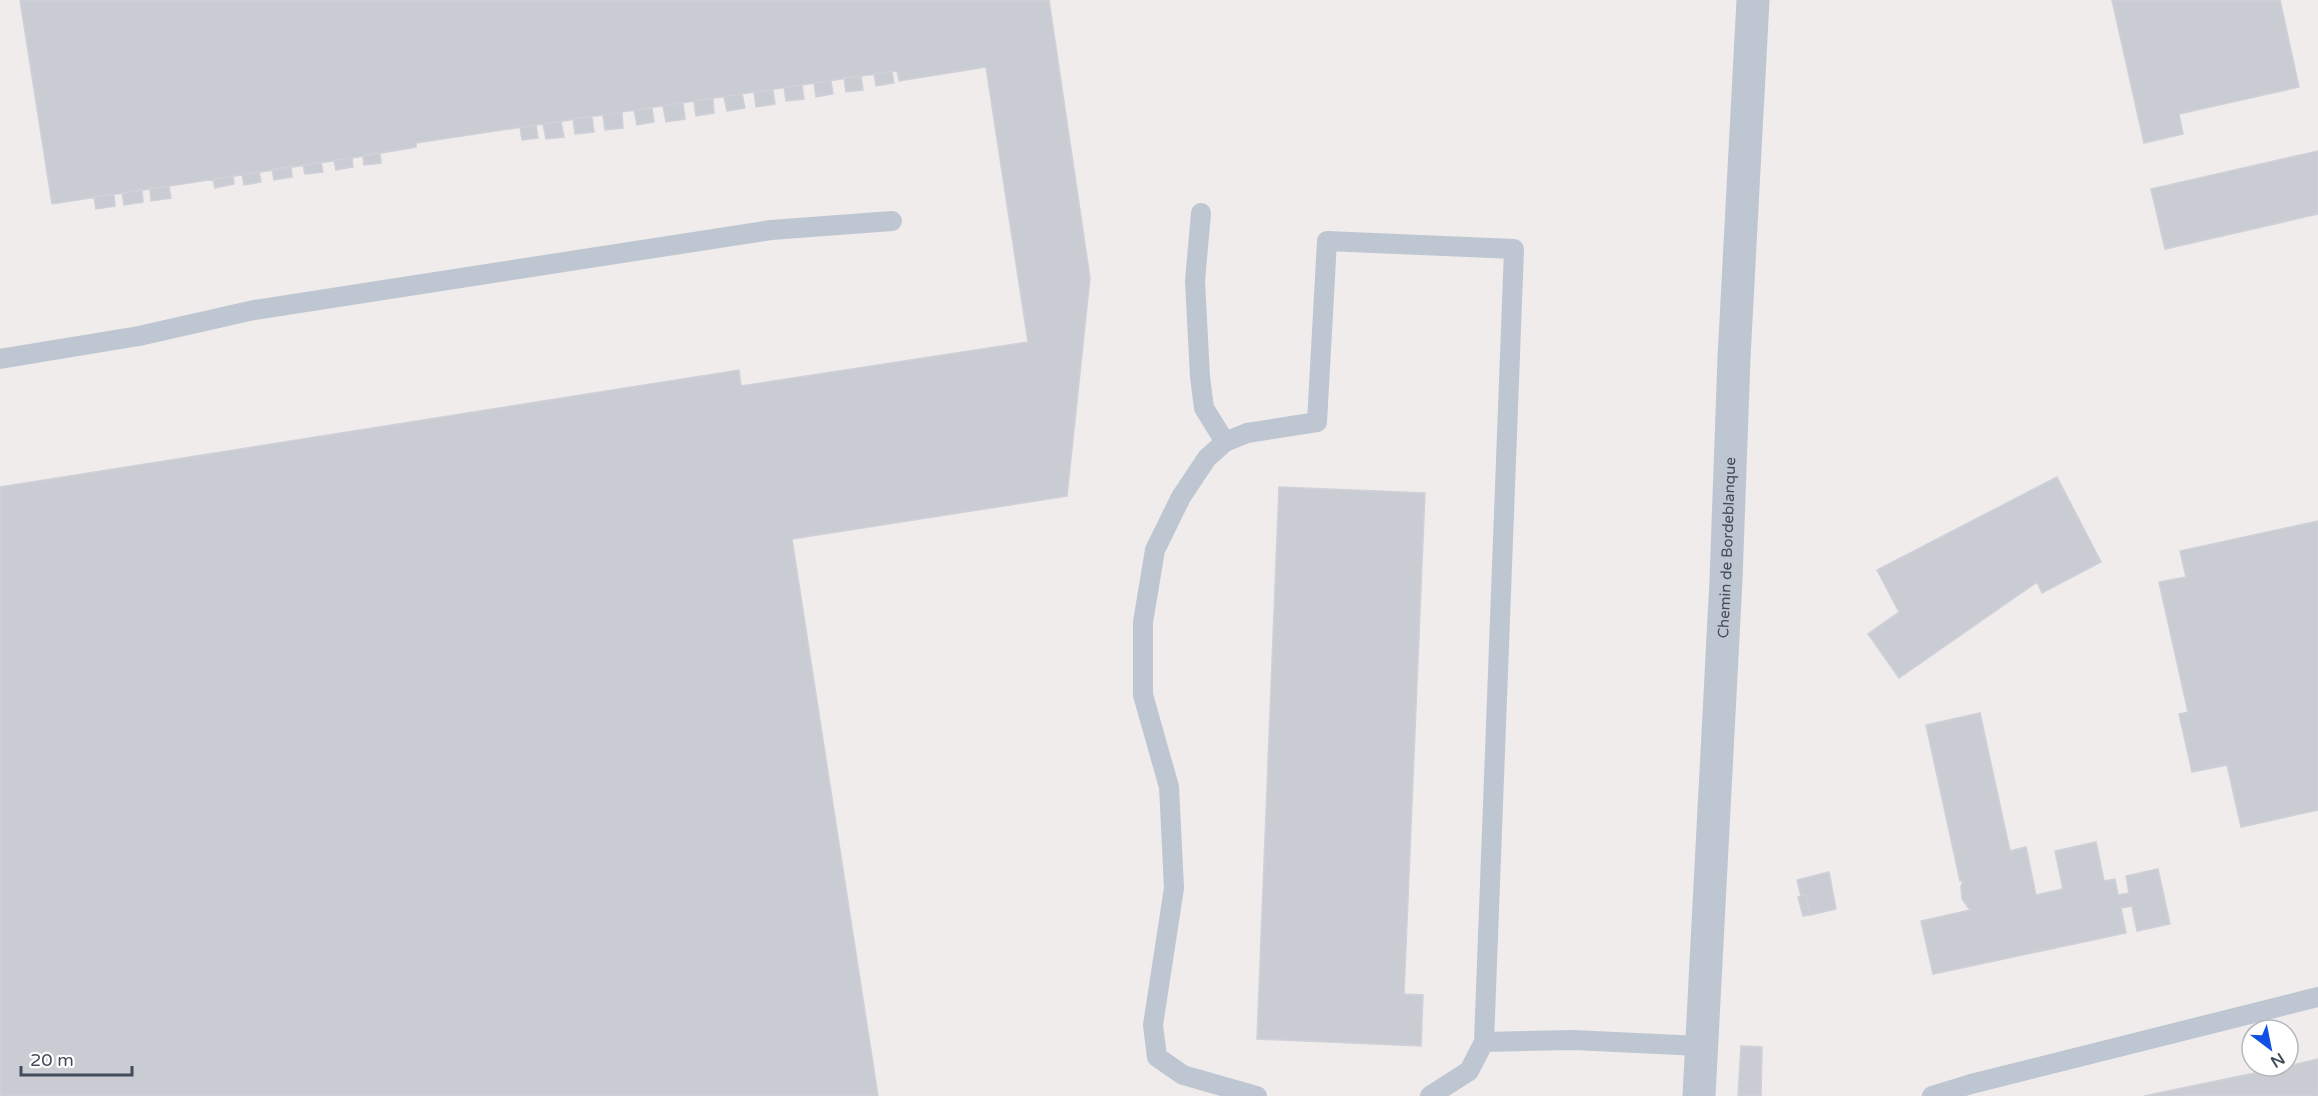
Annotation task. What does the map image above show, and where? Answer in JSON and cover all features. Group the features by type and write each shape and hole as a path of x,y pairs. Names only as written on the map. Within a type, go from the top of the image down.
{"street":[{"name":"Chemin de Bordeblanque","path":"1699,1096 1753,0"}],"lane":[{"path":"1201,213 1195,281 1200,377 1204,408 1225,442"},
{"path":"0,360 139,336 266,308 771,230 892,220"},
{"path":"1257,1096 1183,1075 1157,1058 1153,1024 1174,888 1169,787 1143,695 1143,622 1155,550 1181,497 1207,458 1225,442 1247,432 1317,422 1327,241 1514,249 1484,1042 1469,1071 1430,1096"},
{"path":"1932,1096 1971,1084 2318,997"},
{"path":"1484,1042 1573,1040 1701,1046"}],"building":[{"path":"20,0 1049,0 1090,278 1067,496 792,539 878,1096 0,1096 0,487 739,370 741,386 1028,342 986,67 899,81 897,71 861,76 416,143 416,147 352,158 52,204"},
{"path":"2112,0 2280,0 2299,87 2179,114 2183,134 2144,143"},
{"path":"892,71 894,83 876,86 874,74"},
{"path":"861,76 863,90 846,92 844,78"},
{"path":"831,81 833,94 816,97 814,83"},
{"path":"802,85 804,99 786,101 784,87"},
{"path":"773,90 775,104 756,107 754,92"},
{"path":"742,94 745,108 727,111 724,97"},
{"path":"713,99 714,113 696,116 694,101"},
{"path":"683,103 685,119 666,122 663,106"},
{"path":"652,108 654,122 637,125 634,110"},
{"path":"622,112 623,128 605,130 603,115"},
{"path":"592,116 594,132 575,134 573,119"},
{"path":"561,122 564,137 546,139 543,124"},
{"path":"536,125 538,138 522,140 520,127"},
{"path":"2318,151 2318,214 2165,249 2151,189"},
{"path":"380,152 381,163 364,165 363,155"},
{"path":"352,158 353,167 336,170 334,160"},
{"path":"321,162 323,172 305,174 303,165"},
{"path":"291,166 292,177 274,180 272,169"},
{"path":"259,171 261,182 244,185 242,174"},
{"path":"233,176 234,184 215,188 213,179"},
{"path":"169,186 171,198 151,201 150,188"},
{"path":"142,189 143,202 124,205 122,193"},
{"path":"114,194 115,206 96,209 94,197"},
{"path":"2057,477 2101,562 2042,593 2037,582 1899,678 1868,634 1899,612 1877,570"},
{"path":"1279,487 1425,493 1404,994 1423,995 1421,1046 1257,1039"},
{"path":"2318,521 2318,810 2241,827 2227,765 2192,772 2179,714 2188,712 2159,582 2186,577 2180,551"},
{"path":"1980,713 2010,851 2026,847 2036,895 2063,889 2055,851 2096,842 2104,881 2115,879 2118,895 2129,893 2126,876 2158,869 2170,924 2137,931 2132,906 2121,908 2126,933 1933,974 1921,921 1970,910 1962,899 1963,880 1960,881 1926,725"},
{"path":"1829,872 1836,909 1810,915 1806,895 1801,896 1797,880"},
{"path":"1806,895 1810,915 1803,916 1798,897"},
{"path":"1741,1046 1762,1047 1761,1096 1738,1096"},
{"path":"2318,1059 2318,1096 2144,1096 2240,1076 2240,1078 2300,1078 2300,1063"}]}
